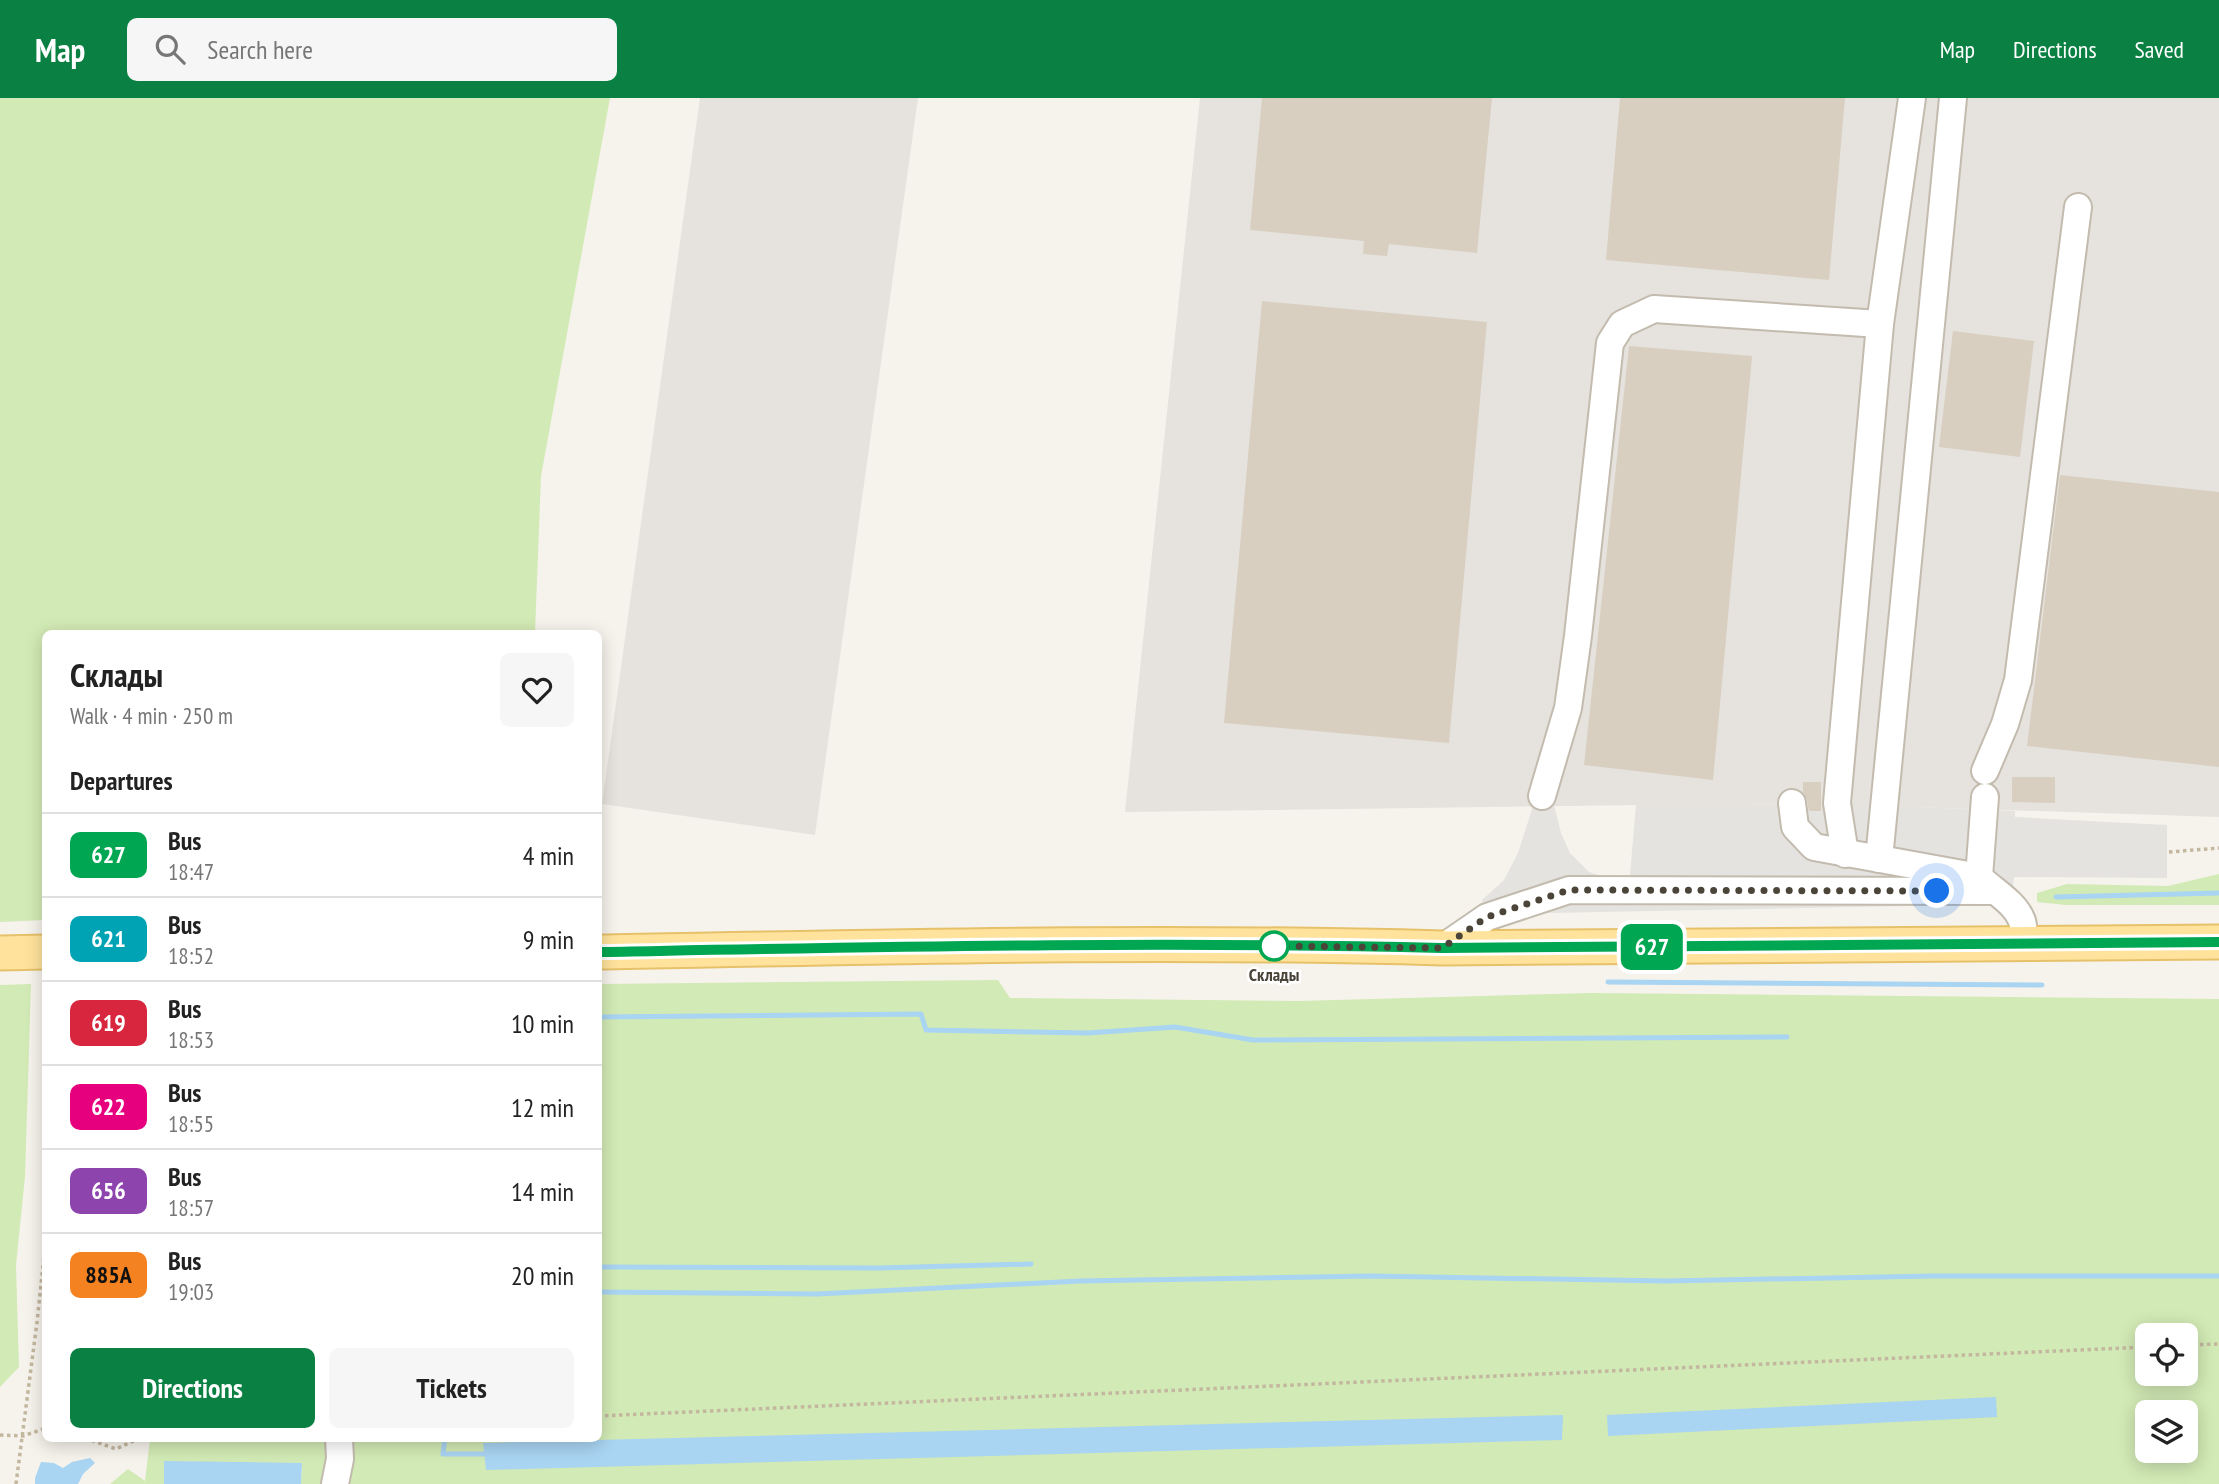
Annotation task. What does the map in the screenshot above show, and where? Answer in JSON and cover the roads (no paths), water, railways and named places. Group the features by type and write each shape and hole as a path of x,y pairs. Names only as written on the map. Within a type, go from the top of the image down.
{"main road":[{"path":"602,953 948,946 1364,945 1442,948 2219,942"},
{"path":"0,953 42,952"}],"lane":[{"path":"1845,854 1837,803 1880,324 1912,98"},
{"path":"1879,859 1953,98"},
{"path":"1985,771 2005,724 2018,680 2078,207"},
{"path":"1542,796 1568,708 1610,343 1622,324 1654,309 1880,324"},
{"path":"1985,797 1986,884"},
{"path":"1793,803 1795,827 1814,847 1986,884 2011,904 2022,922 2024,943"},
{"path":"1442,948 1487,917 1569,890 1986,884"},
{"path":"335,1484 340,1459 339,1442"}],"water":[{"path":"1996,1397 1997,1417 1608,1436 1607,1415"},
{"path":"1563,1415 1562,1440 486,1470 483,1443"},
{"path":"90,1458 95,1463 83,1474 78,1484 35,1484 41,1462 54,1463 63,1468 72,1462"},
{"path":"164,1461 302,1463 301,1484 164,1484"}],"waterway":[{"path":"2056,897 2219,893"},
{"path":"1608,982 2042,985"},
{"path":"602,1017 921,1014 926,1030 1088,1033 1175,1027 1253,1040 1787,1037"},
{"path":"602,1267 879,1268 1031,1264"},
{"path":"602,1292 817,1294 1080,1281 1371,1276 1666,1281 1933,1276 2219,1276"},
{"path":"444,1442 443,1454 484,1454"}],"place":[{"name":"Склады","path":"1274,946"}]}
